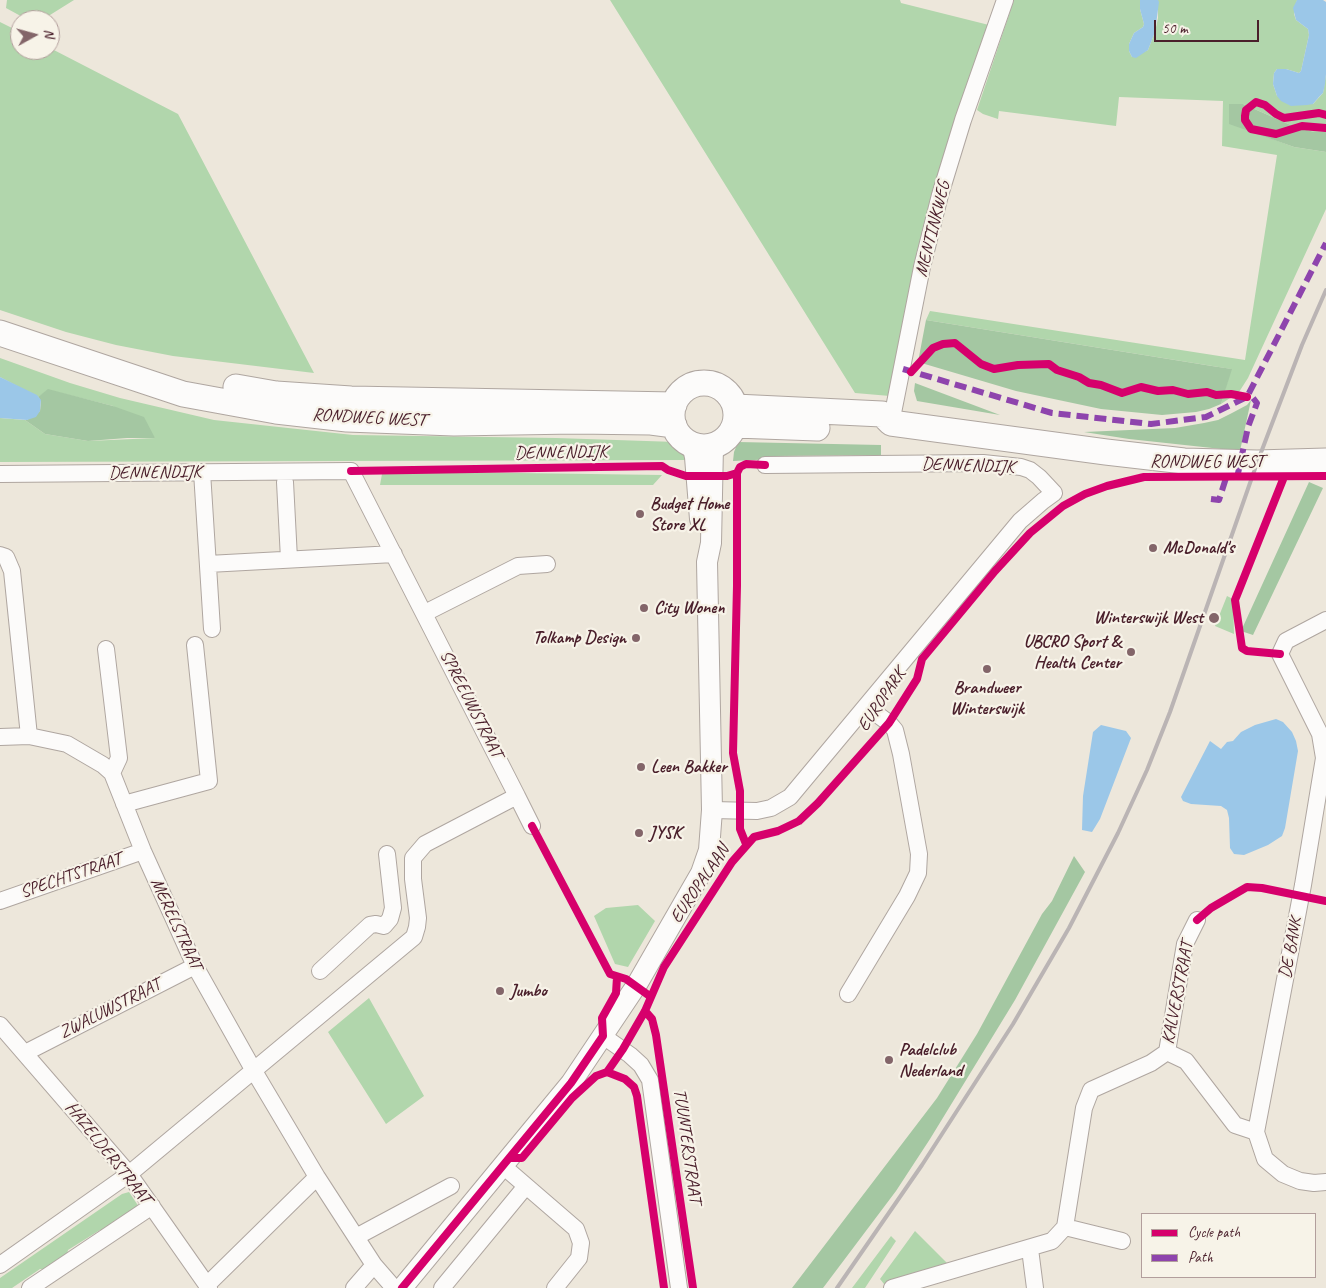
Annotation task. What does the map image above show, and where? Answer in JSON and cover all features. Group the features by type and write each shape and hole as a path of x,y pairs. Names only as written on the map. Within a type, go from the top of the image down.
{"main road":[{"name":"RONDWEG WEST","path":"0,333 183,394 276,411 329,418 454,423 651,422 674,415"},
{"path":"705,383 715,385 731,397 735,416 730,434 722,442 702,445 678,433 674,415 679,396 695,384 705,383"},
{"name":"RONDWEG WEST","path":"735,416 882,414 891,422 1097,451 1184,461 1257,463 1326,461"}],"street":[{"name":"MENTINKWEG","path":"891,422 922,267 940,195 962,120 1005,0"},
{"name":"EUROPALAAN","path":"402,1288 571,1083 636,986 700,873 709,850 712,810 707,562 703,545 695,457 702,445"},
{"name":"DENNENDIJK","path":"765,465 983,463 1021,467 1030,470 1054,493 1020,521 867,707"},
{"name":"DENNENDIJK","path":"0,474 351,471"},
{"name":"SPREEUWSTRAAT","path":"351,471 532,826"},
{"path":"202,472 212,629"},
{"path":"285,482 290,560"},
{"path":"208,564 394,554"},
{"path":"0,555 6,557 12,571 29,736"},
{"path":"425,613 518,566 547,564"},
{"name":"DE BANK","path":"1256,1132 1303,885 1324,758 1320,734 1280,654 1286,641 1326,620"},
{"path":"124,804 209,782 195,645"},
{"path":"0,737 29,736 67,744 103,765 112,773 119,758 106,649"},
{"path":"712,810 757,811 771,808 790,797 867,707"},
{"name":"EUROPARK","path":"848,994 907,896 918,873 919,854 895,730 889,723 867,707"},
{"name":"MERELSTRAAT","path":"112,773 143,851 195,966 317,1177 374,1265 394,1288"},
{"path":"0,1265 129,1174 414,937 417,928 413,858 425,844 517,796"},
{"name":"SPECHTSTRAAT","path":"0,901 143,851"},
{"path":"384,926 390,919 393,908 386,854"},
{"path":"393,908 416,906"},
{"name":"KALVERSTRAAT","path":"1065,1227 1084,1108 1091,1090 1151,1064 1167,1052 1185,944 1197,920"},
{"path":"320,971 370,925 384,926 399,950"},
{"name":"ZWALUWSTRAAT","path":"24,1053 195,966"},
{"name":"HAZELDERSTRAAT","path":"0,1025 129,1174 208,1286"},
{"name":"TUUNTERSTRAAT","path":"603,1036 641,1065 650,1080 679,1288"},
{"path":"1167,1052 1186,1061 1234,1124 1256,1132 1265,1158 1283,1174 1300,1181 1326,1182"},
{"path":"503,1166 576,1229 581,1243 579,1258 554,1288"},
{"path":"208,1286 317,1177"},
{"path":"356,1237 450,1186"},
{"path":"442,1288 526,1186"},
{"path":"30,1288 152,1206"},
{"path":"896,1287 1030,1249 1052,1241 1065,1227 1122,1241"},
{"path":"1030,1249 1035,1288"},
{"path":"354,1288 374,1265"}],"green space":[{"path":"7,0 74,0 58,10 10,10 6,8"},
{"path":"610,0 900,0 901,3 989,25 890,396 855,393"},
{"path":"1014,0 1140,0 1144,24 1143,27 1134,33 1129,44 1129,51 1132,57 1148,50 1158,18 1158,0 1297,0 1294,14 1296,20 1308,29 1309,35 1301,71 1299,73 1286,69 1277,69 1274,73 1273,84 1277,96 1313,104 1323,93 1326,74 1326,131 1314,132 1293,126 1243,104 1229,105 1229,123 1294,147 1326,152 1326,209 1248,378 1239,392 1221,404 1231,369 926,320 930,311 1245,360 1277,155 1222,146 1223,101 1119,97 1116,126 999,111 998,119 983,114 977,110"},
{"path":"0,22 10,27 10,60 60,60 60,53 178,114 314,373 173,356 116,345 66,332 0,310"},
{"path":"1229,104 1243,104 1293,126 1314,132 1326,131 1326,152 1294,147 1229,124"},
{"path":"926,320 1232,369 1221,404 1209,409 1162,415 1101,409 1016,391 918,362"},
{"path":"0,358 70,383 120,398 214,420 353,435 676,442 682,449 686,460 0,462 0,418 25,420 45,434 88,441 155,438 113,406 49,390 38,397 0,377"},
{"path":"915,383 1000,415 917,401 914,391"},
{"path":"48,389 113,406 144,417 155,438 88,441 45,434 25,420 40,411 41,401 38,397"},
{"path":"1251,400 1240,451 1129,439 1084,432 1175,428 1204,423 1218,420 1247,405"},
{"path":"738,442 881,445 881,455 776,456 776,459 733,461"},
{"path":"448,472 662,475 653,485 380,485 382,474"},
{"path":"1309,482 1323,488 1253,635 1241,631"},
{"path":"1227,596 1233,599 1234,634 1215,626"},
{"path":"1074,856 1085,872 1015,1000 930,1139 896,1191 823,1288 792,1288 937,1098 977,1034 1042,914 1052,901"},
{"path":"638,905 655,921 628,967 615,964 594,916 606,908"},
{"path":"369,998 424,1096 386,1124 328,1032"},
{"path":"129,1192 141,1210 108,1232 100,1230 68,1250 66,1259 49,1270 40,1269 12,1288 0,1288 0,1278 122,1194"},
{"path":"915,1231 947,1263 884,1284 880,1279"},
{"path":"891,1236 896,1241 865,1288 852,1288"}],"water":[{"path":"1140,0 1158,0 1159,2 1155,32 1148,50 1136,58 1132,57 1129,51 1129,44 1134,33 1143,27 1144,24"},
{"path":"1297,0 1323,0 1326,2 1326,74 1323,93 1313,104 1291,106 1281,101 1273,84 1274,73 1277,69 1286,69 1299,73 1301,71 1309,35 1308,29 1296,20 1293,8"},
{"path":"0,377 37,395 41,400 40,411 36,417 27,420 0,418"},
{"path":"1276,719 1283,722 1292,732 1298,751 1285,828 1282,836 1268,845 1244,855 1234,854 1230,848 1227,810 1221,806 1191,804 1183,801 1181,797 1210,741 1221,749 1227,742 1233,741 1241,732 1255,725"},
{"path":"1101,725 1126,731 1131,738 1100,819 1092,832 1082,830 1083,796 1093,732"}],"railway":[{"path":"837,1288 922,1165 1013,1024 1069,928 1118,833 1147,770 1170,712 1257,463 1302,345 1326,290"}],"marked path":[{"path":"903,369 1052,413 1151,424 1206,417 1247,397 1326,243"},
{"path":"1237,478 1248,427 1257,403 1249,393"},
{"path":"1211,499 1219,500 1226,478"}],"cycle path":[{"path":"1326,115 1319,113 1284,118 1265,105 1256,102 1246,110 1245,116 1245,120 1251,129 1276,134 1302,126 1326,128"},
{"path":"911,372 933,348 943,344 955,343 981,364 994,369 1018,365 1049,364 1057,370 1079,377 1089,383 1101,385 1122,393 1141,387 1158,391 1173,390 1188,394 1207,392 1216,395 1231,394 1247,397"},
{"path":"351,471 662,466 686,476 727,476 737,473 740,467 746,464 765,465"},
{"path":"737,473 737,586 733,753 740,791 740,829 746,844"},
{"path":"510,1158 522,1158 572,1098 596,1076 607,1072 645,1011 664,967 732,862 754,837 778,831 799,821 818,803 889,723 917,679 922,659 995,571 1030,533 1063,506 1085,494 1107,486 1144,477 1326,476"},
{"path":"1280,654 1247,651 1242,648 1235,600 1284,477"},
{"path":"532,826 610,974 626,979 651,997"},
{"path":"1197,920 1211,908 1247,887 1262,888 1326,901"},
{"path":"402,1288 571,1083 603,1036 602,1018 616,993 617,977"},
{"path":"645,1011 652,1019 656,1035 693,1288"},
{"path":"607,1072 625,1079 634,1087 637,1096 664,1288"}],"place":[{"name":"Budget Home Store XL","path":"640,514"},
{"name":"McDonald's","path":"1153,548"},
{"name":"City Wonen","path":"644,608"},
{"name":"Winterswijk West","path":"1214,618"},
{"name":"Tolkamp Design","path":"636,638"},
{"name":"UBCRO Sport & Health Center","path":"1131,652"},
{"name":"Brandweer Winterswijk","path":"987,669"},
{"name":"Leen Bakker","path":"641,767"},
{"name":"JYSK","path":"639,833"},
{"name":"Jumbo","path":"500,991"},
{"name":"Padelclub Nederland","path":"889,1060"}]}
